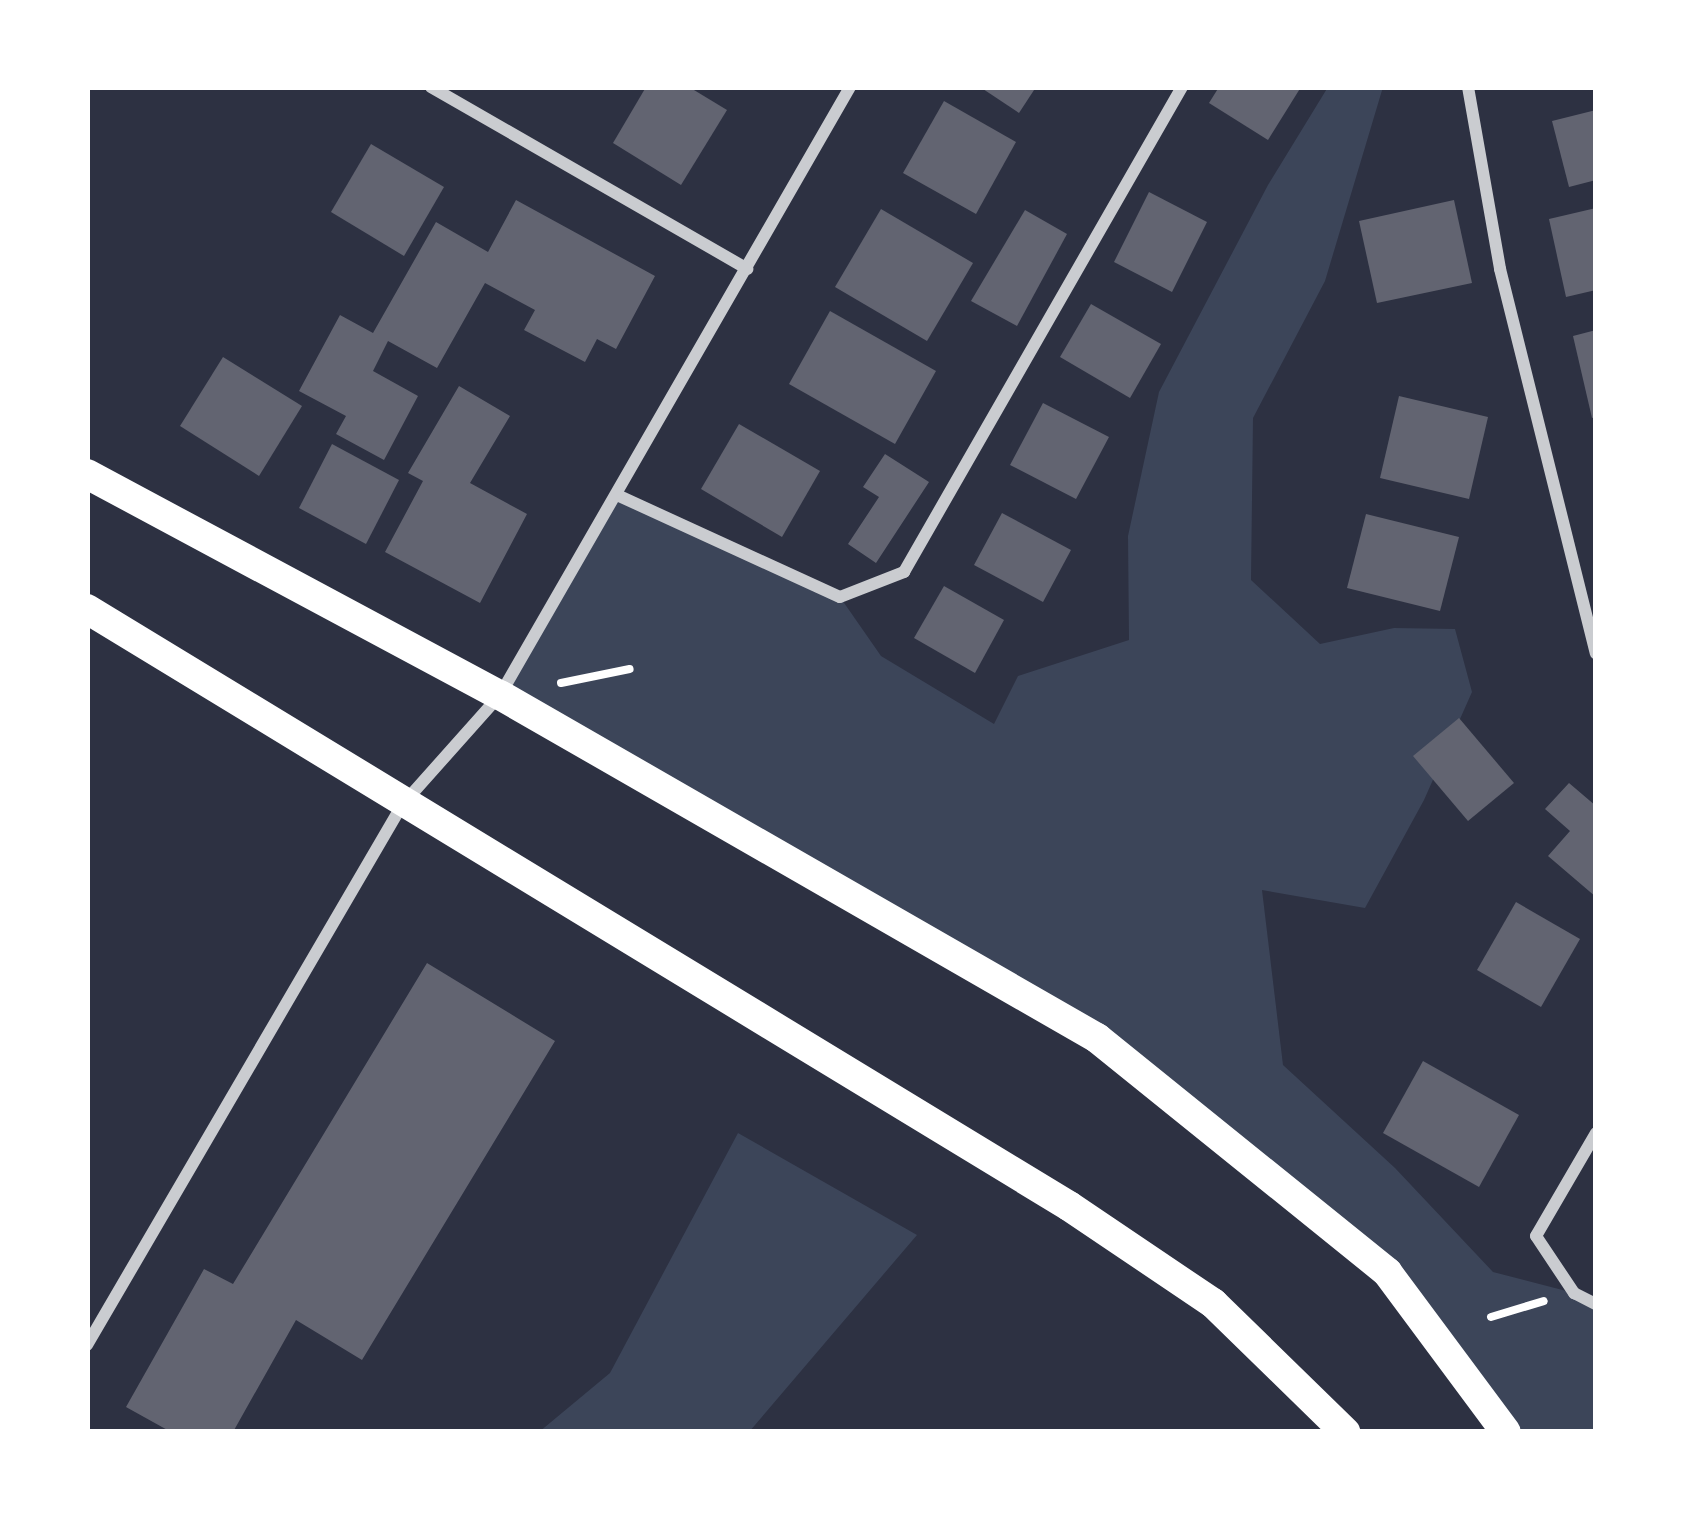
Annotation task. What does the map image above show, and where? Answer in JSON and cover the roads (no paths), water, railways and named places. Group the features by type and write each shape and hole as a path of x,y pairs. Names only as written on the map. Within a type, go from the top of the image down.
{"main road":[{"path":"87,474 500,695 1097,1039 1387,1272 1506,1432"},
{"path":"87,609 402,805 812,1046 1087,1218 1213,1303 1345,1432"}],"street":[{"path":"431,87 747,269"},
{"path":"87,1345 402,805 500,695 850,87"},
{"path":"617,495 840,597 904,572 1182,87"},
{"path":"1468,87 1500,269 1596,653"},
{"path":"1596,1133 1536,1236 1574,1293 1596,1304"}]}
